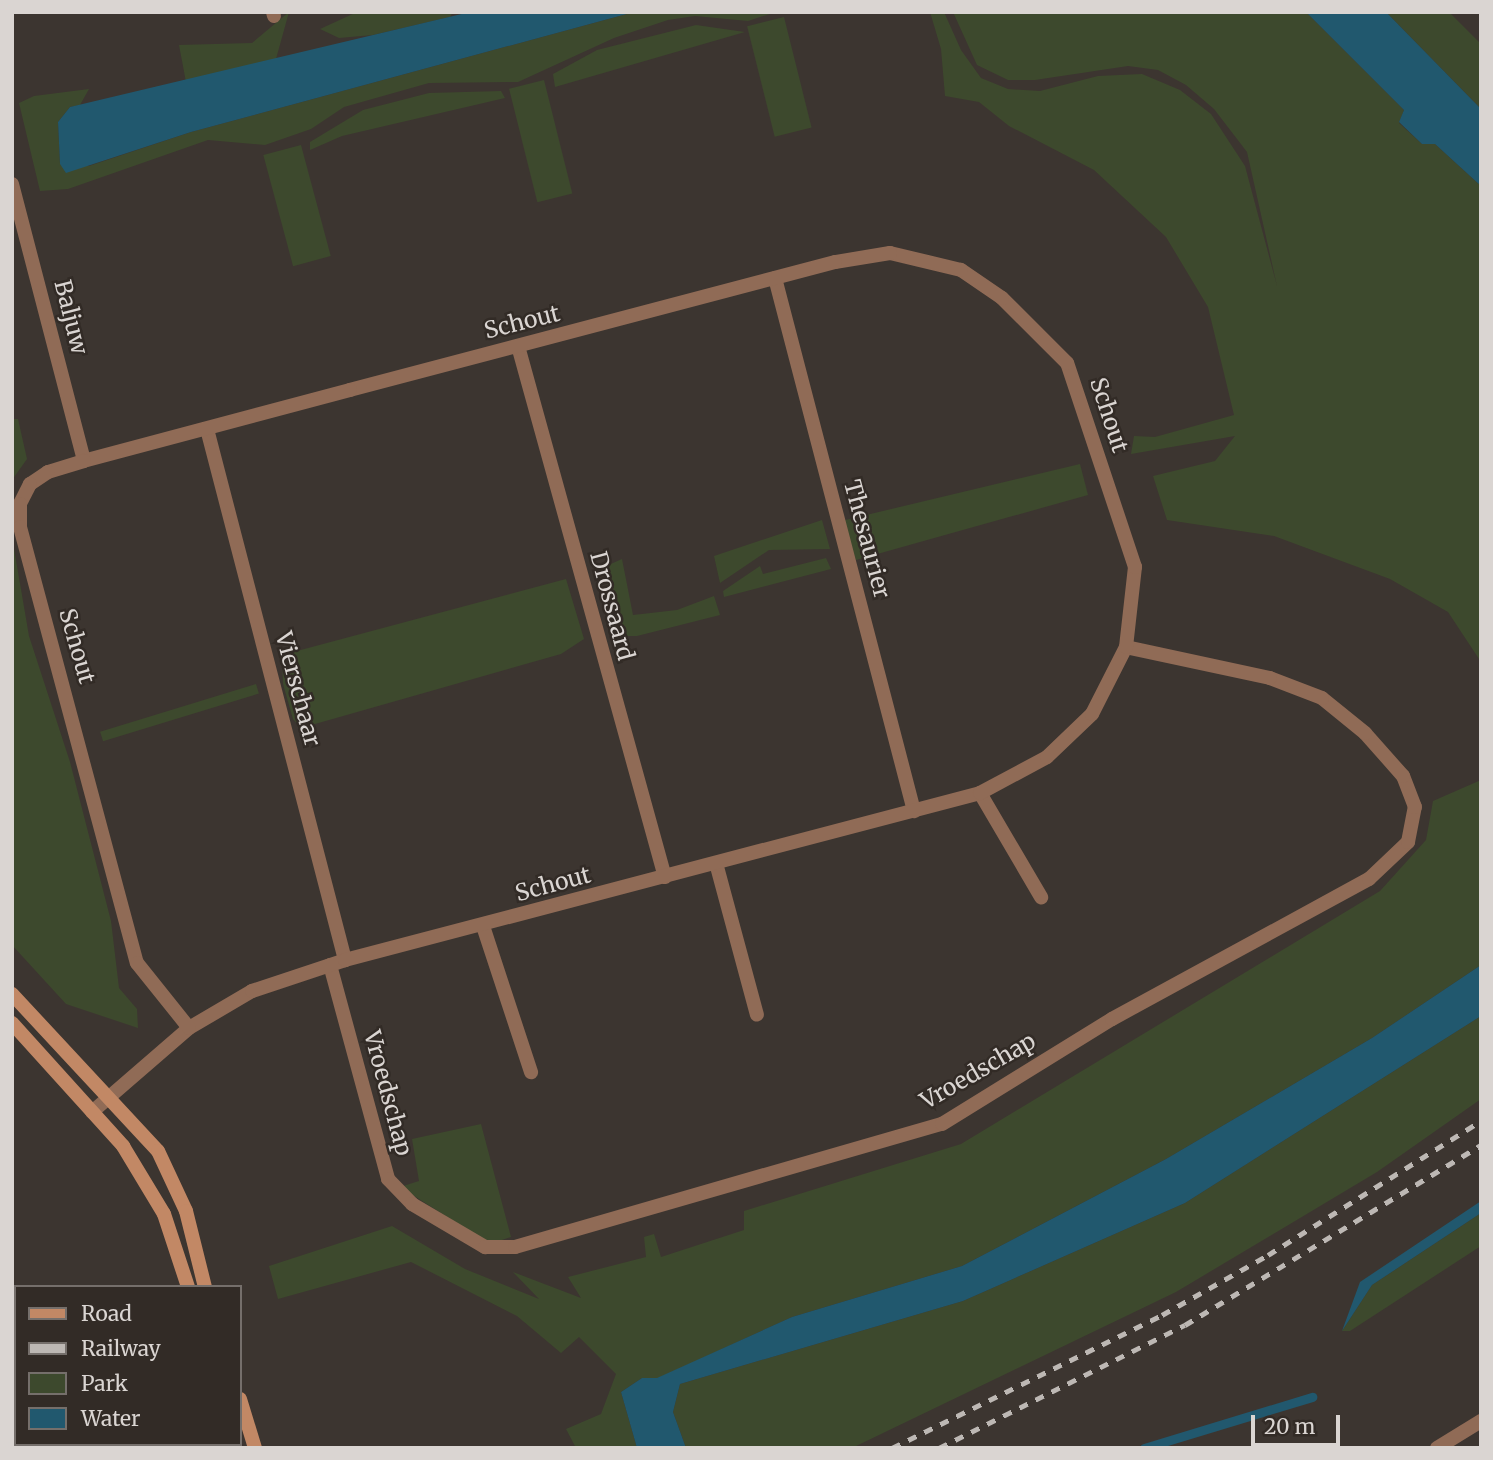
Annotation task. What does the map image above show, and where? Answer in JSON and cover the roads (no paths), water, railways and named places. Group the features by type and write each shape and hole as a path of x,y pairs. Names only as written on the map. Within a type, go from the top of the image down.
{"main road":[{"path":"12,994 158,1151 186,1210 205,1285"},
{"path":"12,1023 123,1146 164,1214 187,1285"},
{"path":"242,1406 255,1448"}],"street":[{"name":"Baljuw","path":"12,184 84,461"},
{"name":"Schout","path":"92,1112 189,1028 252,991 330,965 980,793 1047,757 1092,714 1126,647 1135,568 1068,363 1002,298 961,270 890,253 775,278 84,461 48,472 30,484 20,503 20,527 137,963 189,1028"},
{"name":"Thesaurier","path":"775,278 914,811"},
{"name":"Drossaard","path":"519,346 665,877"},
{"name":"Vierschaar","path":"207,429 345,961"},
{"name":"Vroedschap","path":"330,965 388,1179 412,1204 485,1247 515,1247 942,1124 1112,1019 1369,879 1408,842 1415,807 1403,776 1365,733 1322,698 1270,678 1126,647"},
{"path":"980,793 1041,897"},
{"path":"716,863 757,1015"},
{"path":"483,926 531,1072"},
{"path":"1437,1448 1481,1421"}],"water":[{"path":"470,12 634,12 191,132 66,173 60,164 58,122 70,107"},
{"path":"1306,12 1386,12 1481,109 1481,186 1435,144 1422,144 1399,122 1404,110"},
{"path":"1481,965 1481,1016 1185,1203 963,1301 680,1384 673,1412 686,1448 637,1448 621,1392 642,1378 657,1378 792,1317 962,1266 1166,1159 1372,1038"},
{"path":"1481,1201 1481,1213 1372,1285 1342,1331 1360,1282"}],"waterway":[{"path":"1144,1448 1312,1397"}],"railway":[{"path":"892,1448 1162,1315 1268,1255 1481,1121"},
{"path":"939,1448 1185,1325 1481,1145"}]}
